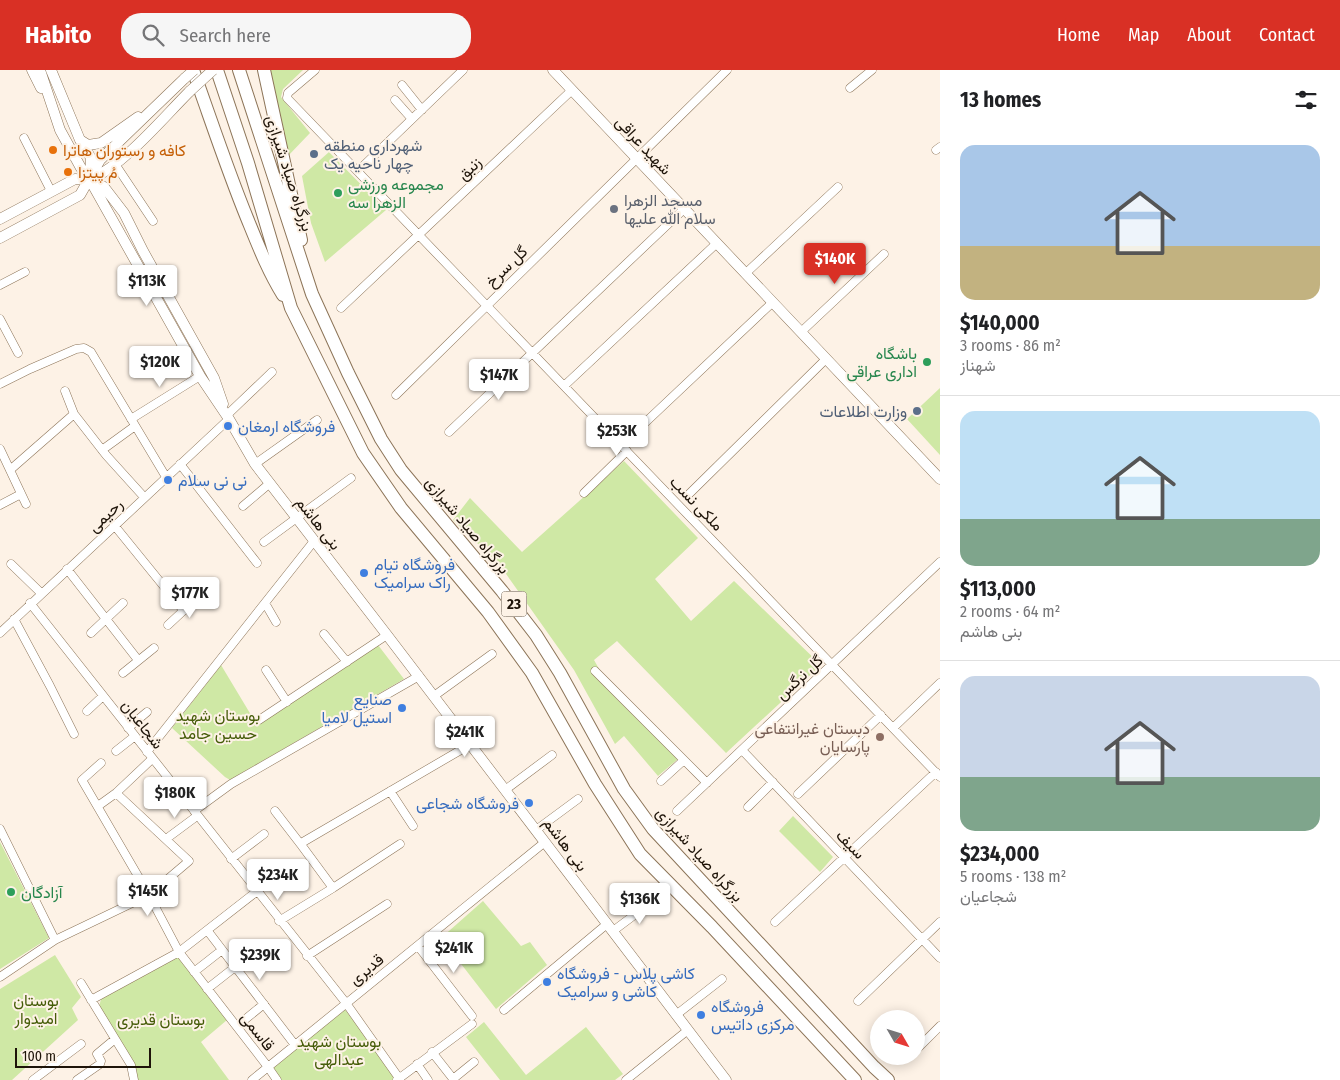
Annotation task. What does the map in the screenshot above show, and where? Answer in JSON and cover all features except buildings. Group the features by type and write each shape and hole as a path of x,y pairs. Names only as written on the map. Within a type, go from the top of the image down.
{"highway":[{"name":"23","path":"215,70 248,163 291,308 363,453 401,508 488,612 527,666 595,784 640,854 712,927 855,1080"},
{"name":"بزرگراه صیاد شیرازی","path":"239,70 312,294 361,399 401,470 508,597 536,635 560,673 624,789 645,818 713,895 888,1080"},
{"path":"264,70 312,294"},
{"path":"191,73 270,275 291,308"}],"main road":[{"path":"32,70 80,168 90,180"},
{"path":"40,70 60,130"},
{"path":"51,70 80,140 91,158 90,180"},
{"path":"0,219 75,179 90,180 106,172 190,91 215,70"},
{"name":"شهید عراقی","path":"553,70 940,479"},
{"path":"0,238 80,194 90,180 100,160 191,73"},
{"path":"80,140 88,145 101,143 162,100"},
{"name":"بنی هاشم","path":"90,180 200,376 228,417 255,464 506,790 688,1030 722,1079"},
{"name":"بنی هاشم","path":"90,180 104,187 124,213 143,251 214,378 228,417"}],"street":[{"name":"ملکی نسب","path":"315,70 288,94 287,98 938,774"},
{"path":"358,171 463,70"},
{"name":"گل سرخ","path":"396,395 727,70"},
{"path":"850,88 872,70"},
{"path":"402,86 422,110"},
{"name":"زنبق","path":"341,308 572,90"},
{"path":"395,100 412,119"},
{"path":"24,138 51,192"},
{"path":"115,164 153,221"},
{"path":"746,274 838,187"},
{"path":"449,432 684,209"},
{"path":"564,386 717,244"},
{"path":"801,332 884,254"},
{"path":"0,285 25,272"},
{"path":"632,435 773,302"},
{"path":"0,319 18,353"},
{"path":"0,384 76,349 84,348 91,352 166,477"},
{"path":"689,494 826,359"},
{"name":"رحیمی","path":"0,632 180,464 272,372"},
{"path":"102,450 133,422 200,376"},
{"path":"65,391 74,414 102,450 144,497"},
{"path":"10,470 74,414"},
{"path":"255,464 317,420"},
{"path":"0,449 3,463 10,470 26,504"},
{"path":"584,493 627,451"},
{"path":"180,464 257,563"},
{"path":"264,542 351,478"},
{"path":"243,506 270,483"},
{"path":"0,505 21,494"},
{"path":"114,525 183,610"},
{"path":"98,806 116,793 150,755 314,541"},
{"name":"گل نرگس","path":"677,811 940,562"},
{"path":"11,564 41,593"},
{"path":"67,569 138,660"},
{"path":"168,624 197,598"},
{"name":"شجاعیان","path":"30,603 346,1004 398,1079"},
{"path":"265,603 276,622"},
{"path":"92,632 123,604"},
{"path":"14,619 74,734"},
{"path":"324,634 347,662"},
{"path":"259,720 387,635"},
{"path":"122,673 154,648"},
{"path":"434,696 492,654"},
{"path":"266,670 287,702"},
{"path":"595,671 707,783"},
{"path":"166,839 231,784 419,676"},
{"path":"893,728 940,683"},
{"path":"87,711 103,696"},
{"path":"128,728 147,712"},
{"path":"798,794 881,715"},
{"path":"116,752 135,736"},
{"path":"302,846 303,842 471,744"},
{"name":"سیف","path":"742,750 940,958"},
{"path":"506,790 552,754"},
{"path":"661,781 684,760"},
{"name":"قاسمی","path":"101,763 82,780 149,894 179,952 277,1080"},
{"path":"774,922 938,774"},
{"path":"748,807 773,782"},
{"path":"390,791 413,826"},
{"path":"0,977 55,940 149,894 188,861 116,793"},
{"path":"536,830 578,799"},
{"path":"275,811 333,888"},
{"path":"0,830 55,940"},
{"path":"231,859 264,834"},
{"name":"قدیری","path":"252,1080 545,842"},
{"path":"279,920 333,888 400,844"},
{"path":"91,1000 179,952 256,892"},
{"path":"504,1010 610,928 653,901"},
{"path":"307,956 387,904"},
{"path":"858,1001 940,922"},
{"path":"207,930 295,1045"},
{"path":"398,1079 472,1020 418,946"},
{"path":"194,972 222,950"},
{"path":"207,989 235,967"},
{"path":"676,1014 722,979"},
{"path":"81,984 131,1065 134,1080"},
{"path":"236,1026 264,1004"},
{"path":"925,1040 940,1026"},
{"path":"626,1080 688,1030"},
{"path":"77,1080 100,1064 101,1061 97,1054 115,1039"},
{"path":"34,1080 81,1044"},
{"path":"432,1052 453,1079 474,1062"},
{"path":"417,1064 428,1080"}],"green space":[{"path":"268,70 303,70 283,89 281,97 310,133 287,157"},
{"name":"مجموعه ورزشی الزهرا سه","path":"329,152 386,210 325,262 311,223 302,176"},
{"path":"940,388 940,455 907,419"},
{"path":"624,461 698,538 655,579 691,621 734,581 821,665 726,753 617,641 594,660 615,697 678,759 658,776 624,736 615,744 574,670 499,564 453,520 470,498 522,552"},
{"name":"بوستان شهید حسین جامد","path":"378,645 404,679 230,780 172,728 221,665 257,725"},
{"path":"793,816 833,857 820,872 779,831"},
{"name":"آزادگان","path":"0,842 49,938 0,969"},
{"path":"483,901 521,946 530,942 547,965 496,1009 441,938"},
{"name":"بوستان امیدوار","path":"55,955 81,997 72,1008 78,1020 12,1080 0,1080 0,989"},
{"name":"بوستان قدیری","path":"180,956 227,1020 201,1042 229,1080 137,1080 99,1007 101,999"},
{"name":"بوستان شهید عبدالهی","path":"344,1008 396,1078 392,1080 280,1080 271,1067"},
{"path":"484,1022 526,1075 586,1027 623,1074 615,1080 500,1080 466,1037"}],"place":[{"name":"کافه و رستوران هاترا","path":"53,150"},
{"name":"شهرداری منطقه چهار ناحیه یک","path":"314,154"},
{"name":"مُ پیتزا","path":"68,172"},
{"name":"مجموعه ورزشی الزهرا سه","path":"338,193"},
{"name":"مسجد الزهرا سلام الله علیها","path":"614,209"},
{"name":"باشگاه اداری عراقی","path":"927,362"},
{"name":"وزارت اطلاعات","path":"917,411"},
{"name":"فروشگاه ارمغان","path":"228,426"},
{"name":"نی نی سلام","path":"168,480"},
{"name":"فروشگاه تیام راک سرامیک","path":"364,573"},
{"name":"صنایع استیل لامیا","path":"402,708"},
{"name":"دبستان غیرانتفاعی پارسایان","path":"880,737"},
{"name":"فروشگاه شجاعی","path":"529,803"},
{"name":"آزادگان","path":"11,892"},
{"name":"کاشی پلاس - فروشگاه کاشی و سرامیک","path":"547,982"},
{"name":"فروشگاه مرکزی داتیس","path":"701,1015"}]}
